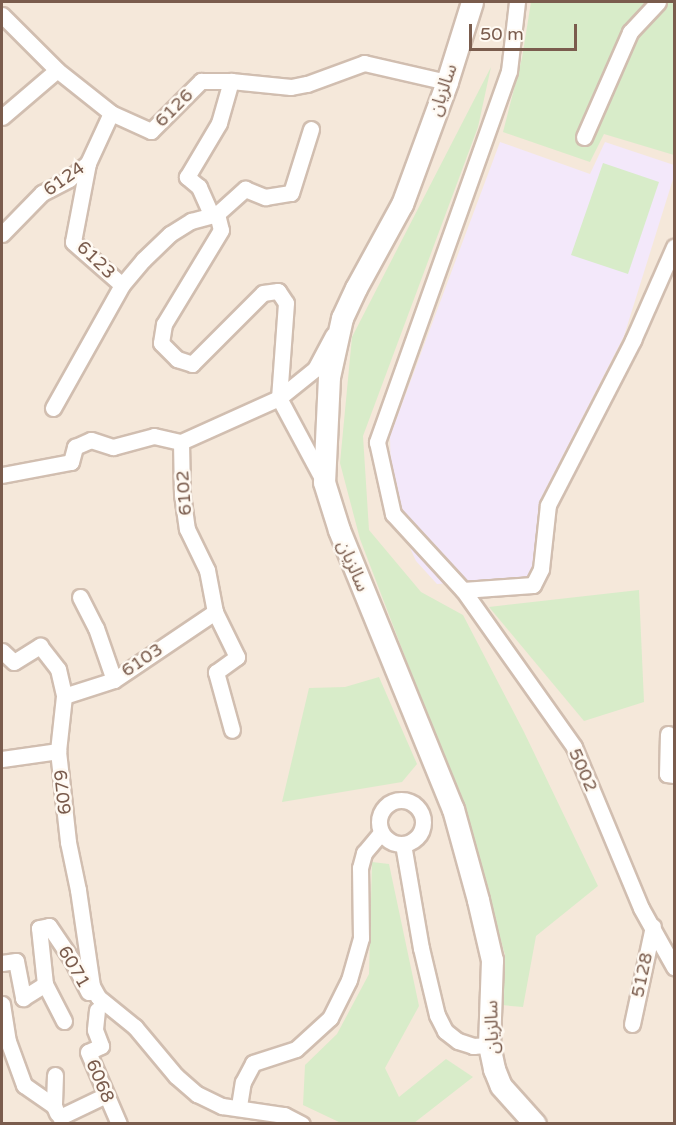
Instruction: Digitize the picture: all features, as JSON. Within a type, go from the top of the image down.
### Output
[{"type":"street","name":"سالزيان","points":[[472,2],[447,82],[402,204],[342,318],[329,377],[324,482],[339,530],[453,809],[492,960],[489,1045],[494,1069],[501,1086],[535,1124]]},
{"type":"street","name":"5002","points":[[517,2],[509,71],[377,442],[393,514],[463,590],[574,747],[641,908],[675,967]]},
{"type":"street","points":[[584,137],[630,32],[658,2]]},
{"type":"street","name":"6126","points":[[2,15],[57,70],[111,113],[151,131],[201,81],[231,81],[291,87],[307,84],[364,63],[447,82]]},
{"type":"street","points":[[2,117],[57,70]]},
{"type":"street","points":[[231,81],[219,123],[187,177],[199,187],[221,230],[164,324],[161,343],[177,359],[192,364],[263,293],[278,291],[286,303],[279,398],[324,482]]},
{"type":"street","name":"6124","points":[[2,234],[42,193],[69,179],[88,163],[111,113]]},
{"type":"street","points":[[53,408],[122,285],[170,234],[191,221],[214,214],[245,189],[266,197],[291,193],[311,129]]},
{"type":"street","name":"6123","points":[[88,163],[73,242],[122,285]]},
{"type":"street","points":[[463,590],[533,585],[541,569],[548,505],[633,340],[675,247]]},
{"type":"street","points":[[2,475],[71,462],[75,447],[91,440],[112,447],[154,436],[181,442],[279,398],[315,369],[342,318]]},
{"type":"street","name":"6102","points":[[181,442],[182,494],[187,529],[207,570],[214,612],[237,657],[216,672],[232,730]]},
{"type":"street","points":[[80,597],[96,628],[114,680]]},
{"type":"street","name":"6103","points":[[64,696],[114,680],[214,612]]},
{"type":"street","points":[[2,651],[14,662],[40,646],[58,669],[64,696],[58,751]]},
{"type":"street","points":[[668,734],[667,774],[675,775]]},
{"type":"street","name":"6079","points":[[2,759],[58,751],[68,842],[93,986],[102,1007]]},
{"type":"street","points":[[393,801],[408,801],[420,810],[423,825],[416,838],[403,844],[388,840],[381,833],[379,818],[386,805],[393,801]]},
{"type":"street","points":[[239,1106],[243,1082],[253,1063],[296,1049],[330,1018],[349,980],[361,938],[360,868],[364,853],[381,833]]},
{"type":"street","points":[[403,844],[421,948],[437,1015],[445,1031],[458,1041],[473,1046],[489,1045]]},
{"type":"street","name":"6071","points":[[45,984],[39,928],[49,926],[102,1007]]},
{"type":"street","name":"5128","points":[[632,1024],[653,926]]},
{"type":"street","points":[[2,963],[16,961],[23,998],[45,984],[64,1021]]},
{"type":"street","points":[[2,1004],[8,1041],[24,1085],[58,1116]]},
{"type":"street","points":[[102,1007],[135,1027],[177,1076],[197,1094],[222,1106],[239,1106],[284,1115],[302,1124]]},
{"type":"street","name":"6068","points":[[102,1007],[95,1030],[101,1046],[88,1052],[119,1124]]},
{"type":"street","points":[[55,1075],[58,1116]]},
{"type":"street","points":[[58,1116],[106,1095]]},
{"type":"shaded area","points":[[2,2],[674,2],[674,1123],[2,1123]]},
{"type":"shaded area","points":[[500,142],[590,174],[605,142],[674,165],[674,176],[624,336],[539,502],[533,565],[527,578],[437,584],[416,561],[402,530],[391,483],[390,436]]},
{"type":"green space","points":[[531,2],[674,2],[674,155],[604,134],[590,162],[503,132],[522,58]]},
{"type":"green space","points":[[491,67],[478,127],[363,436],[369,530],[421,592],[463,615],[524,732],[598,886],[536,936],[523,1007],[501,1005],[505,955],[467,819],[360,539],[340,463],[352,337]]},
{"type":"green space","points":[[603,163],[659,182],[628,274],[571,255]]},
{"type":"green space","points":[[639,590],[644,702],[584,721],[489,607]]},
{"type":"green space","points":[[379,677],[417,764],[402,782],[282,802],[309,688],[345,687]]},
{"type":"green space","points":[[372,862],[389,864],[419,1006],[385,1068],[399,1097],[446,1059],[473,1077],[414,1123],[341,1123],[303,1105],[305,1065],[337,1034],[369,974]]}]
